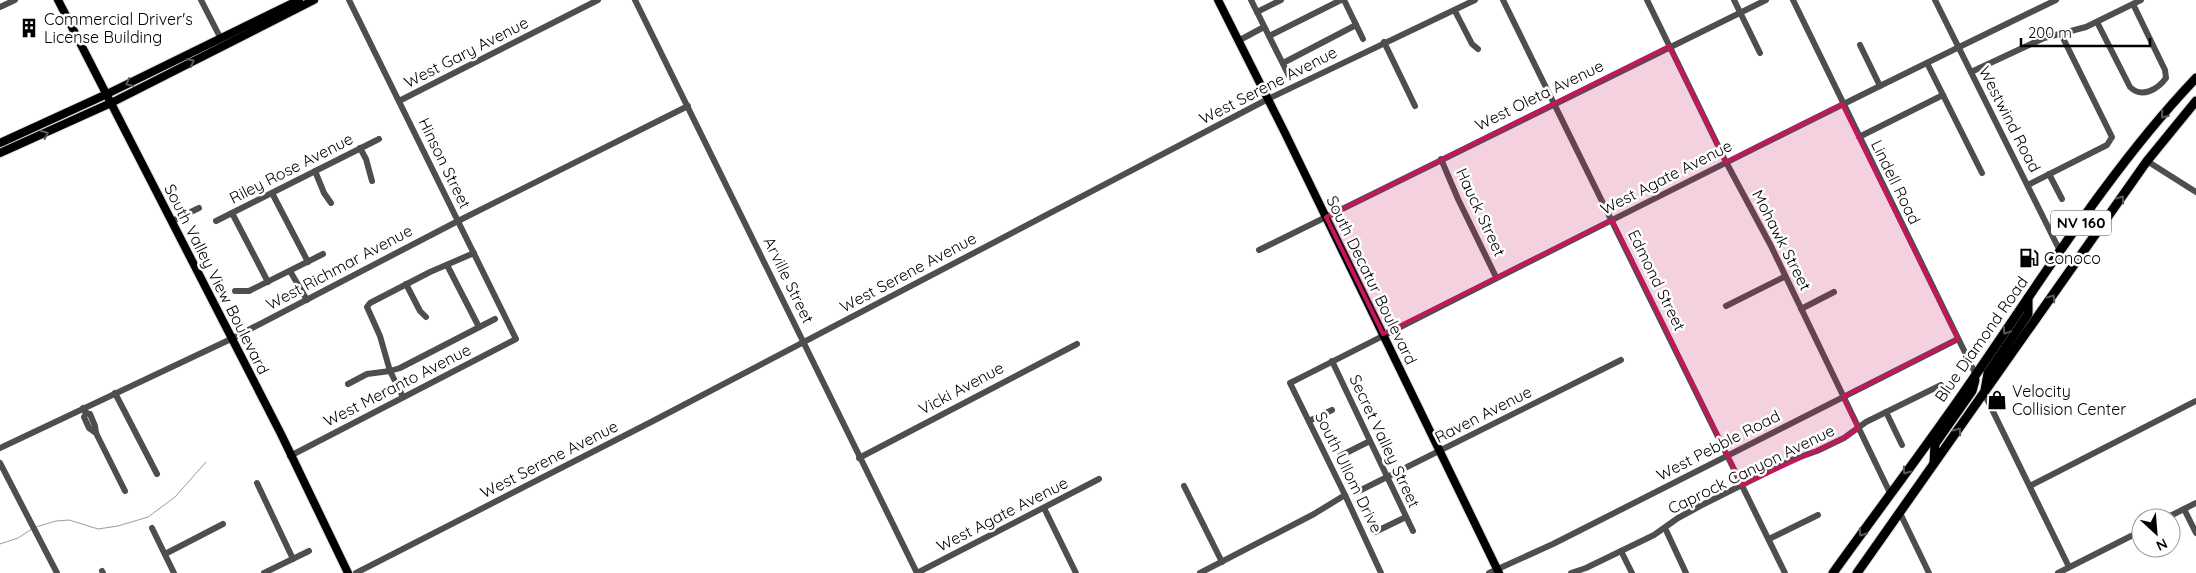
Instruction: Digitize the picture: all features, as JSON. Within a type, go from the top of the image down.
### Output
[{"type":"highway","name":"Blue Diamond Road","points":[[1834,573],[1976,375],[2060,251],[2135,150],[2196,78]]},
{"type":"highway","name":"Blue Diamond Road","points":[[1858,573],[2147,161],[2196,100]]},
{"type":"highway","points":[[1984,393],[1988,373],[2028,314],[2028,298]]},
{"type":"highway","points":[[1934,464],[1935,444],[1972,391],[1976,375]]},
{"type":"main road","name":"South Valley View Boulevard","points":[[58,0],[281,434],[348,573]]},
{"type":"main road","points":[[0,144],[299,0]]},
{"type":"main road","points":[[0,153],[111,103],[314,0]]},
{"type":"main road","name":"South Decatur Boulevard","points":[[1218,0],[1498,571]]},
{"type":"street","points":[[0,7],[15,0]]},
{"type":"street","points":[[201,0],[220,39]]},
{"type":"street","name":"Hinson Street","points":[[349,0],[516,339]]},
{"type":"street","name":"West Gary Avenue","points":[[399,101],[598,0]]},
{"type":"street","name":"Arville Street","points":[[635,0],[917,573]]},
{"type":"street","points":[[1251,0],[1289,76]]},
{"type":"street","points":[[1257,12],[1281,0]]},
{"type":"street","points":[[1269,36],[1342,0],[1363,39]]},
{"type":"street","name":"West Serene Avenue","points":[[356,573],[804,342],[1268,99],[1384,42],[1400,38],[1475,0]]},
{"type":"street","name":"Edmond Street","points":[[1503,0],[1785,573]]},
{"type":"street","name":"Mohawk Street","points":[[1647,0],[1726,162],[1801,309],[1890,493]]},
{"type":"street","points":[[1734,0],[1760,53]]},
{"type":"street","name":"West Oleta Avenue","points":[[1326,217],[1669,46],[1766,0]]},
{"type":"street","name":"Lindell Road","points":[[1793,0],[1842,104],[1976,375]]},
{"type":"street","name":"Westwind Road","points":[[1935,0],[2060,251]]},
{"type":"street","name":"West Agate Avenue","points":[[1290,383],[1383,334],[1842,104],[2056,0]]},
{"type":"street","points":[[1971,72],[2027,45],[2097,22],[2141,0]]},
{"type":"street","points":[[2097,22],[2130,88],[2135,92],[2144,94],[2161,86],[2166,78],[2165,70],[2133,4]]},
{"type":"street","points":[[1455,11],[1472,44],[1478,49]]},
{"type":"street","points":[[1283,63],[1356,26]]},
{"type":"street","points":[[1238,40],[1264,27]]},
{"type":"street","points":[[2028,185],[2107,145],[2112,137],[2061,34]]},
{"type":"street","points":[[1384,42],[1414,106]]},
{"type":"street","points":[[1860,45],[1880,86]]},
{"type":"street","points":[[1927,63],[1982,173]]},
{"type":"street","points":[[1859,137],[1943,95]]},
{"type":"street","name":"West Richmar Avenue","points":[[0,448],[84,411],[115,393],[231,339],[458,220],[688,106]]},
{"type":"street","name":"Riley Rose Avenue","points":[[216,221],[379,139]]},
{"type":"street","points":[[360,148],[366,159],[372,181]]},
{"type":"street","name":"Hauck Street","points":[[1442,159],[1458,199],[1496,277]]},
{"type":"street","points":[[2147,161],[2196,192]]},
{"type":"street","points":[[314,171],[330,203]]},
{"type":"street","points":[[2049,174],[2062,199]]},
{"type":"street","points":[[272,193],[308,262]]},
{"type":"street","points":[[172,221],[199,208]]},
{"type":"street","points":[[232,213],[268,282]]},
{"type":"street","points":[[1259,250],[1326,217]]},
{"type":"street","points":[[403,397],[390,372],[380,336],[367,307],[406,284],[474,252]]},
{"type":"street","points":[[235,291],[248,291],[323,254]]},
{"type":"street","points":[[447,265],[478,327]]},
{"type":"street","points":[[290,271],[307,300]]},
{"type":"street","points":[[1726,306],[1784,277]]},
{"type":"street","points":[[406,284],[420,312],[426,317]]},
{"type":"street","points":[[1801,309],[1834,292]]},
{"type":"street","points":[[348,384],[367,374],[390,372],[495,319]]},
{"type":"street","name":"West Meranto Avenue","points":[[290,456],[516,339]]},
{"type":"street","name":"West Pebble Road","points":[[1488,573],[1498,571],[1553,544],[1958,339]]},
{"type":"street","name":"Vicki Avenue","points":[[859,458],[1077,344]]},
{"type":"street","name":"Raven Avenue","points":[[1357,492],[1621,360]]},
{"type":"street","name":"Secret Valley Street","points":[[1332,361],[1413,532]]},
{"type":"street","name":"South Ullom Drive","points":[[1290,383],[1310,421],[1381,573]]},
{"type":"street","name":"Caprock Canyon Avenue","points":[[1575,572],[1654,535],[1678,518],[1794,459],[1817,451],[1844,438],[1886,412],[1941,385]]},
{"type":"street","points":[[115,393],[157,474]]},
{"type":"street","points":[[1984,393],[2069,567]]},
{"type":"street","points":[[2030,486],[2196,402]]},
{"type":"street","points":[[1310,421],[1332,410]]},
{"type":"street","points":[[84,411],[90,414],[96,433],[125,490]]},
{"type":"street","points":[[1886,412],[1902,445]]},
{"type":"street","points":[[1340,456],[1370,441]]},
{"type":"street","points":[[0,463],[55,572]]},
{"type":"street","name":"West Agate Avenue","points":[[917,573],[1099,479]]},
{"type":"street","points":[[257,483],[293,559]]},
{"type":"street","points":[[1184,486],[1222,562]]},
{"type":"street","points":[[1200,573],[1314,514],[1345,495]]},
{"type":"street","points":[[2181,510],[2196,503]]},
{"type":"street","points":[[1044,508],[1076,573]]},
{"type":"street","points":[[2184,509],[2196,533]]},
{"type":"street","points":[[1900,513],[1928,573]]},
{"type":"street","points":[[1769,539],[1818,515]]},
{"type":"street","points":[[1375,532],[1406,517]]},
{"type":"street","points":[[165,554],[223,524]]},
{"type":"street","points":[[152,528],[174,573]]},
{"type":"street","points":[[1665,528],[1686,573]]},
{"type":"street","points":[[2058,573],[2131,536]]},
{"type":"street","points":[[264,573],[309,551]]},
{"type":"street","points":[[1622,551],[1632,573]]},
{"type":"highlighted area","points":[[1669,46],[1726,162],[1842,104],[1958,339],[1843,397],[1858,428],[1844,438],[1742,485],[1612,220],[1383,334],[1326,217]]},
{"type":"waterway","points":[[36,527],[56,521],[69,520],[98,529],[118,526],[148,517],[175,497],[206,462]]},
{"type":"waterway","points":[[0,544],[18,538],[32,529]]},
{"type":"place","name":"Commercial Driver's License Building","points":[[29,28]]},
{"type":"place","name":"Conoco","points":[[2029,258]]},
{"type":"place","name":"Velocity Collision Center","points":[[1997,400]]}]
